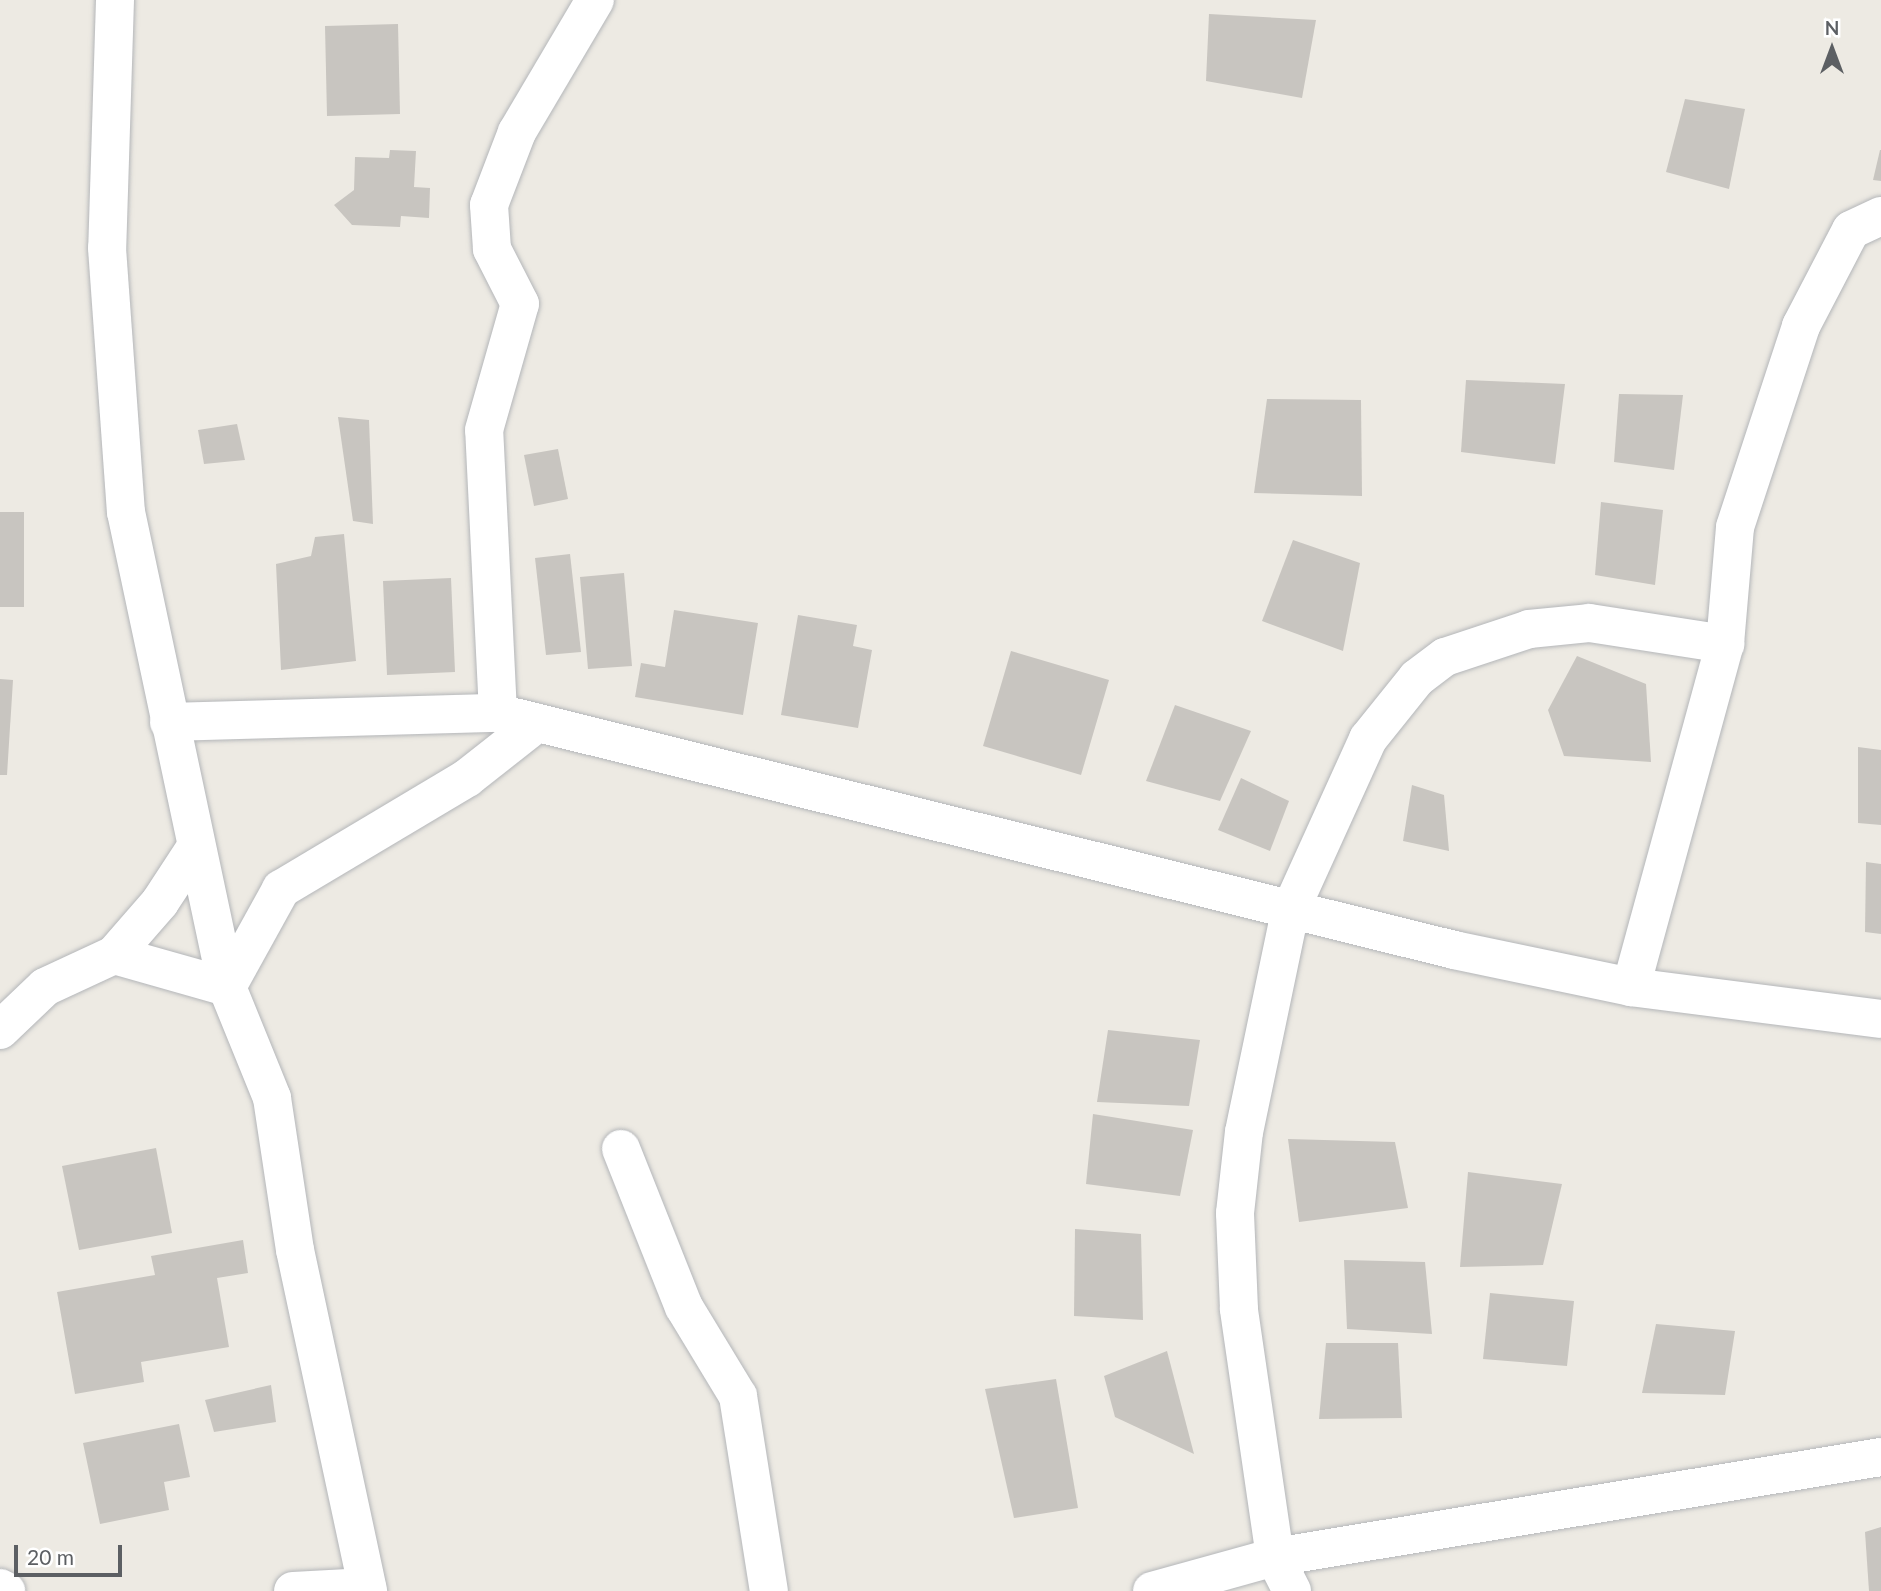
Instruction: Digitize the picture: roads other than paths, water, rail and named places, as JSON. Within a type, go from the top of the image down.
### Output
[{"type":"street","points":[[115,0],[107,248],[125,512],[227,987],[272,1098],[295,1250],[367,1589],[293,1591]]},
{"type":"street","points":[[498,713],[484,430],[520,304],[492,250],[489,205],[517,132],[595,0]]},
{"type":"street","points":[[1631,986],[1725,644],[1735,527],[1787,364],[1851,230],[1881,216]]},
{"type":"street","points":[[1292,1591],[1275,1557],[1239,1309],[1235,1213],[1244,1132],[1290,911],[1368,739],[1417,678],[1445,657],[1529,629],[1589,624],[1725,644]]},
{"type":"street","points":[[169,722],[498,713],[1290,911],[1631,986],[1881,1018]]},
{"type":"street","points":[[227,987],[281,889],[467,778],[537,723]]},
{"type":"street","points":[[0,1030],[45,986],[114,955],[196,847]]},
{"type":"street","points":[[114,955],[227,987]]},
{"type":"street","points":[[621,1149],[684,1307],[738,1395],[769,1591]]},
{"type":"street","points":[[1152,1591],[1275,1557],[1881,1457]]},
{"type":"street","points":[[0,1588],[6,1591]]}]
